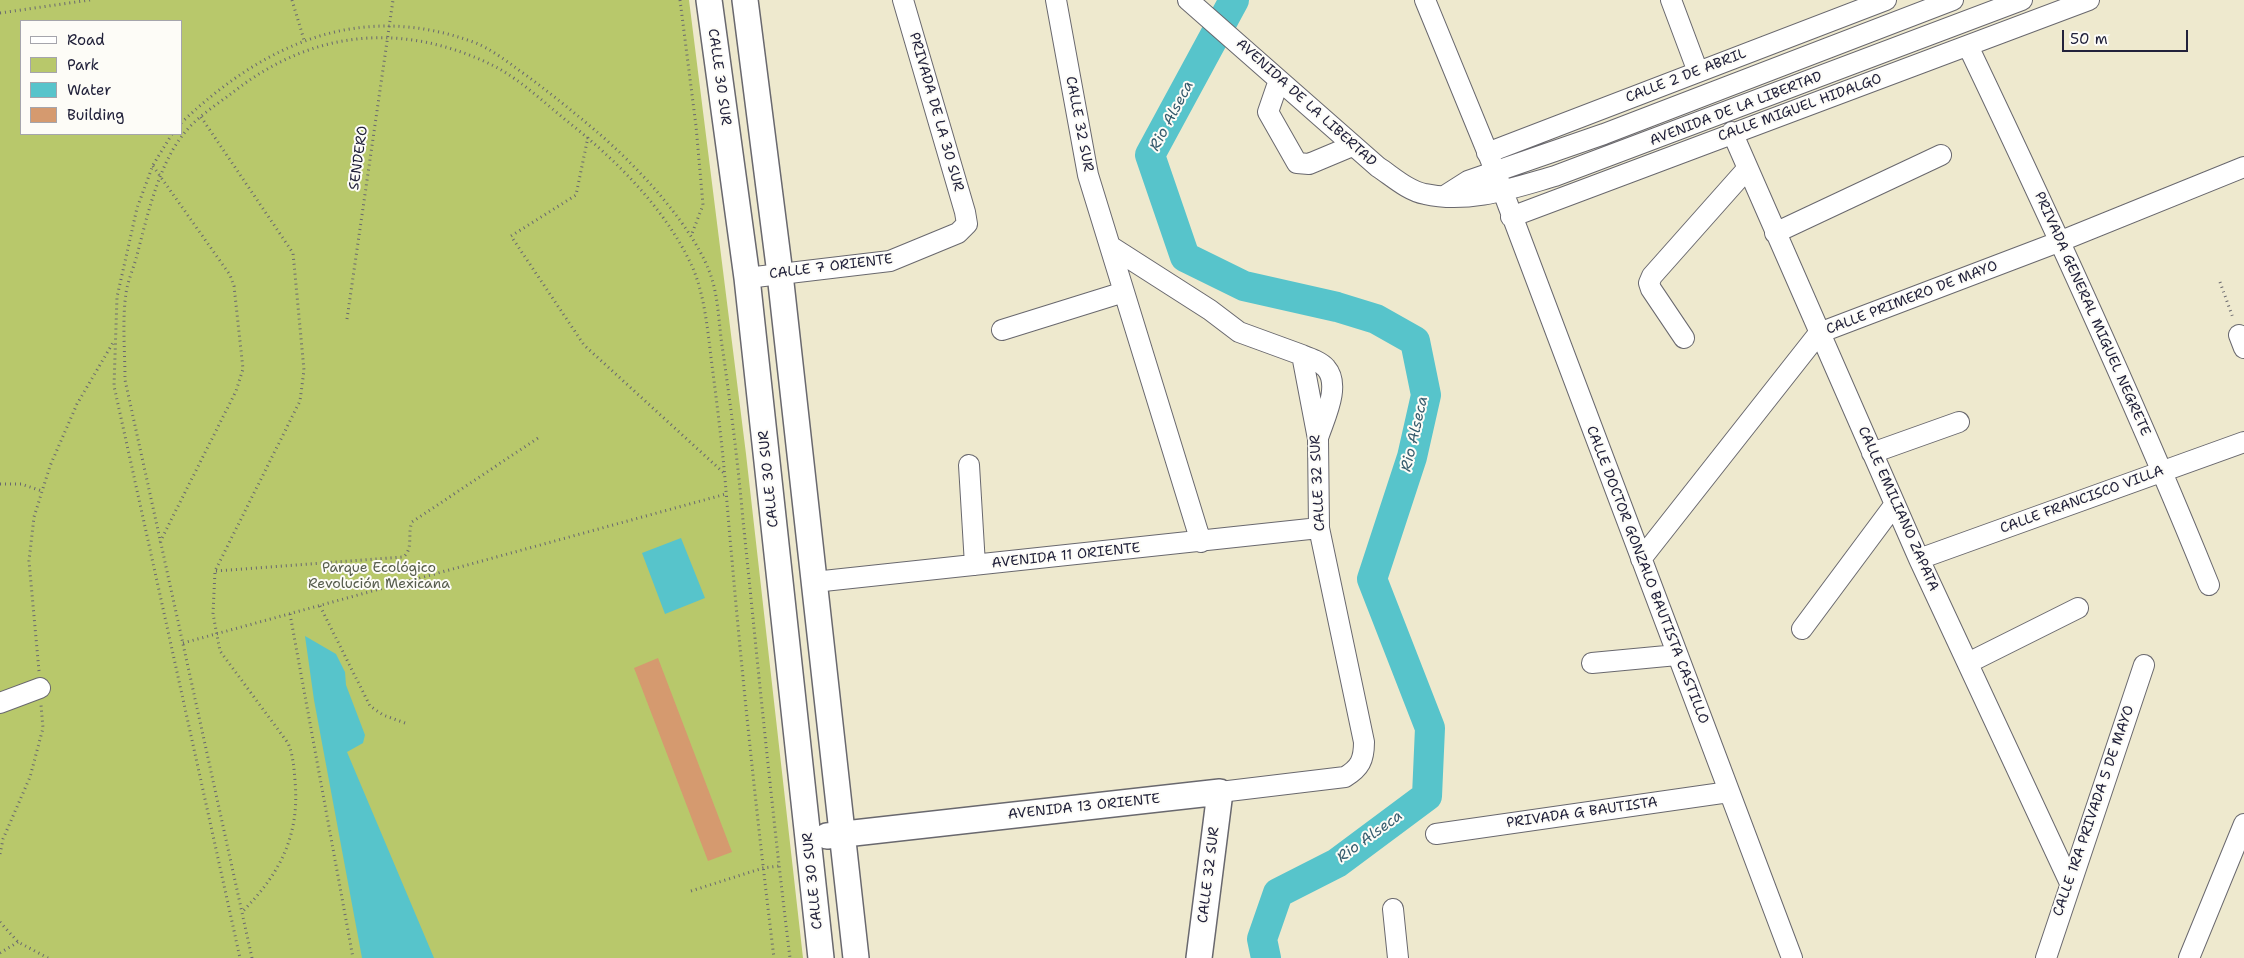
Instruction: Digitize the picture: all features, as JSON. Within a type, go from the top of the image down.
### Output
[{"type":"main road","name":"CALLE 30 SUR","points":[[709,0],[747,278],[822,958]]},
{"type":"main road","points":[[745,0],[780,274],[856,958]]},
{"type":"main road","name":"AVENIDA 13 ORIENTE","points":[[808,839],[1220,792]]},
{"type":"main road","name":"CALLE 32 SUR","points":[[1199,958],[1220,792]]},
{"type":"street","name":"PRIVADA DE LA 30 SUR","points":[[903,0],[966,212],[966,224]]},
{"type":"street","name":"CALLE 32 SUR","points":[[1056,0],[1083,152],[1201,542]]},
{"type":"street","name":"CALLE DOCTOR GONZALO BAUTISTA CASTILLO","points":[[1426,0],[1512,216],[1792,958]]},
{"type":"street","points":[[1671,0],[1698,72]]},
{"type":"street","name":"CALLE 2 DE ABRIL","points":[[1487,153],[1886,0]]},
{"type":"street","name":"AVENIDA DE LA LIBERTAD","points":[[1499,182],[1604,134],[1953,0]]},
{"type":"street","name":"AVENIDA DE LA LIBERTAD","points":[[1193,5],[1243,46],[1352,146],[1401,182],[1424,194],[1446,195],[1468,181],[1499,182],[1613,156],[2022,0]]},
{"type":"street","name":"CALLE MIGUEL HIDALGO","points":[[1512,216],[1732,132],[2089,0]]},
{"type":"street","name":"PRIVADA GENERAL MIGUEL NEGRETE","points":[[1968,46],[2061,241],[2163,471],[2208,585]]},
{"type":"street","points":[[1279,80],[1268,112],[1297,163],[1309,164],[1352,146]]},
{"type":"street","name":"CALLE EMILIANO ZAPATA","points":[[1732,132],[1919,558],[2070,883]]},
{"type":"street","points":[[1604,134],[1613,156]]},
{"type":"street","points":[[1775,233],[1941,155]]},
{"type":"street","name":"CALLE PRIMERO DE MAYO","points":[[1641,559],[1819,333],[2061,241],[2244,166]]},
{"type":"street","points":[[1684,338],[1651,289],[1649,283],[1652,276],[1747,169]]},
{"type":"street","name":"CALLE 7 ORIENTE","points":[[747,278],[890,261],[958,233],[966,224]]},
{"type":"street","name":"CALLE 32 SUR","points":[[1110,246],[1210,310],[1239,332],[1302,355],[1318,439],[1319,528],[1364,742],[1364,757],[1357,770]]},
{"type":"street","points":[[1002,330],[1124,292]]},
{"type":"street","points":[[1872,453],[1959,422]]},
{"type":"street","name":"CALLE FRANCISCO VILLA","points":[[1919,558],[2244,442]]},
{"type":"street","points":[[968,465],[975,565]]},
{"type":"street","points":[[1802,629],[1895,504]]},
{"type":"street","name":"AVENIDA 11 ORIENTE","points":[[814,582],[1319,528]]},
{"type":"street","points":[[1968,663],[2078,608]]},
{"type":"street","points":[[1592,663],[1678,656]]},
{"type":"street","name":"CALLE 1RA PRIVADA 5 DE MAYO","points":[[2046,958],[2144,665]]},
{"type":"street","points":[[0,703],[40,688]]},
{"type":"street","name":"AVENIDA 13 ORIENTE","points":[[1220,792],[1345,778],[1357,770]]},
{"type":"street","name":"PRIVADA G BAUTISTA","points":[[1436,834],[1729,792]]},
{"type":"street","points":[[2189,958],[2244,824]]},
{"type":"street","points":[[1393,910],[1398,958]]},
{"type":"path","points":[[0,13],[90,0]]},
{"type":"path","points":[[292,0],[304,40]]},
{"type":"path","name":"SENDERO","points":[[347,319],[392,0]]},
{"type":"path","points":[[680,0],[696,126],[703,205],[691,236]]},
{"type":"path","points":[[182,122],[212,94],[238,75],[304,40],[328,31],[368,26],[396,26],[444,34],[478,44],[555,96],[632,163],[691,236],[713,281],[736,448],[790,958]]},
{"type":"path","points":[[252,958],[125,380],[126,293],[161,177],[180,138],[201,117],[246,82],[290,57],[343,40],[400,36],[459,52],[492,65],[523,85],[588,137],[650,201],[676,237],[690,263],[698,283],[709,342],[725,474],[763,868],[774,958]]},
{"type":"path","points":[[201,117],[293,254],[304,370],[300,400],[215,571],[213,602],[216,635],[220,651],[227,663],[279,729],[293,755],[297,811],[294,830],[273,876],[242,912]]},
{"type":"path","points":[[171,135],[153,165],[137,208],[117,297],[114,386],[240,958]]},
{"type":"path","points":[[588,137],[576,195],[511,236],[584,345],[725,474]]},
{"type":"path","points":[[153,165],[230,275],[234,286],[243,369],[236,391],[160,542]]},
{"type":"path","points":[[2220,282],[2242,342]]},
{"type":"path","points":[[0,854],[4,839],[30,777],[43,728],[29,561],[30,540],[42,491],[77,404],[115,339]]},
{"type":"path","points":[[215,571],[403,557],[409,553],[409,530],[412,522],[540,436]]},
{"type":"path","points":[[0,484],[21,484],[42,491]]},
{"type":"path","points":[[182,643],[320,606],[444,569],[726,494]]},
{"type":"path","points":[[320,606],[370,706],[384,715],[404,723]]},
{"type":"path","points":[[290,614],[353,958]]},
{"type":"path","points":[[691,891],[763,868],[779,866]]},
{"type":"path","points":[[0,922],[18,942],[48,958]]},
{"type":"path","points":[[0,953],[18,942]]},
{"type":"green space","name":"Parque Ecológico Revolución Mexicana","points":[[0,0],[689,0],[746,454],[803,958],[0,958]]},
{"type":"water","points":[[681,538],[705,598],[665,614],[642,553]]},
{"type":"water","points":[[305,636],[336,654],[345,672],[346,685],[365,735],[363,743],[347,752],[434,958],[362,958],[314,700]]},
{"type":"building","points":[[658,658],[732,852],[708,861],[634,668]]},
{"type":"waterway","name":"Rio Alseca","points":[[1234,0],[1150,155],[1185,257],[1244,286],[1337,307],[1376,319],[1415,341],[1426,395],[1412,457],[1372,579],[1430,728],[1427,796],[1337,863],[1278,893],[1262,939],[1266,958]]}]
